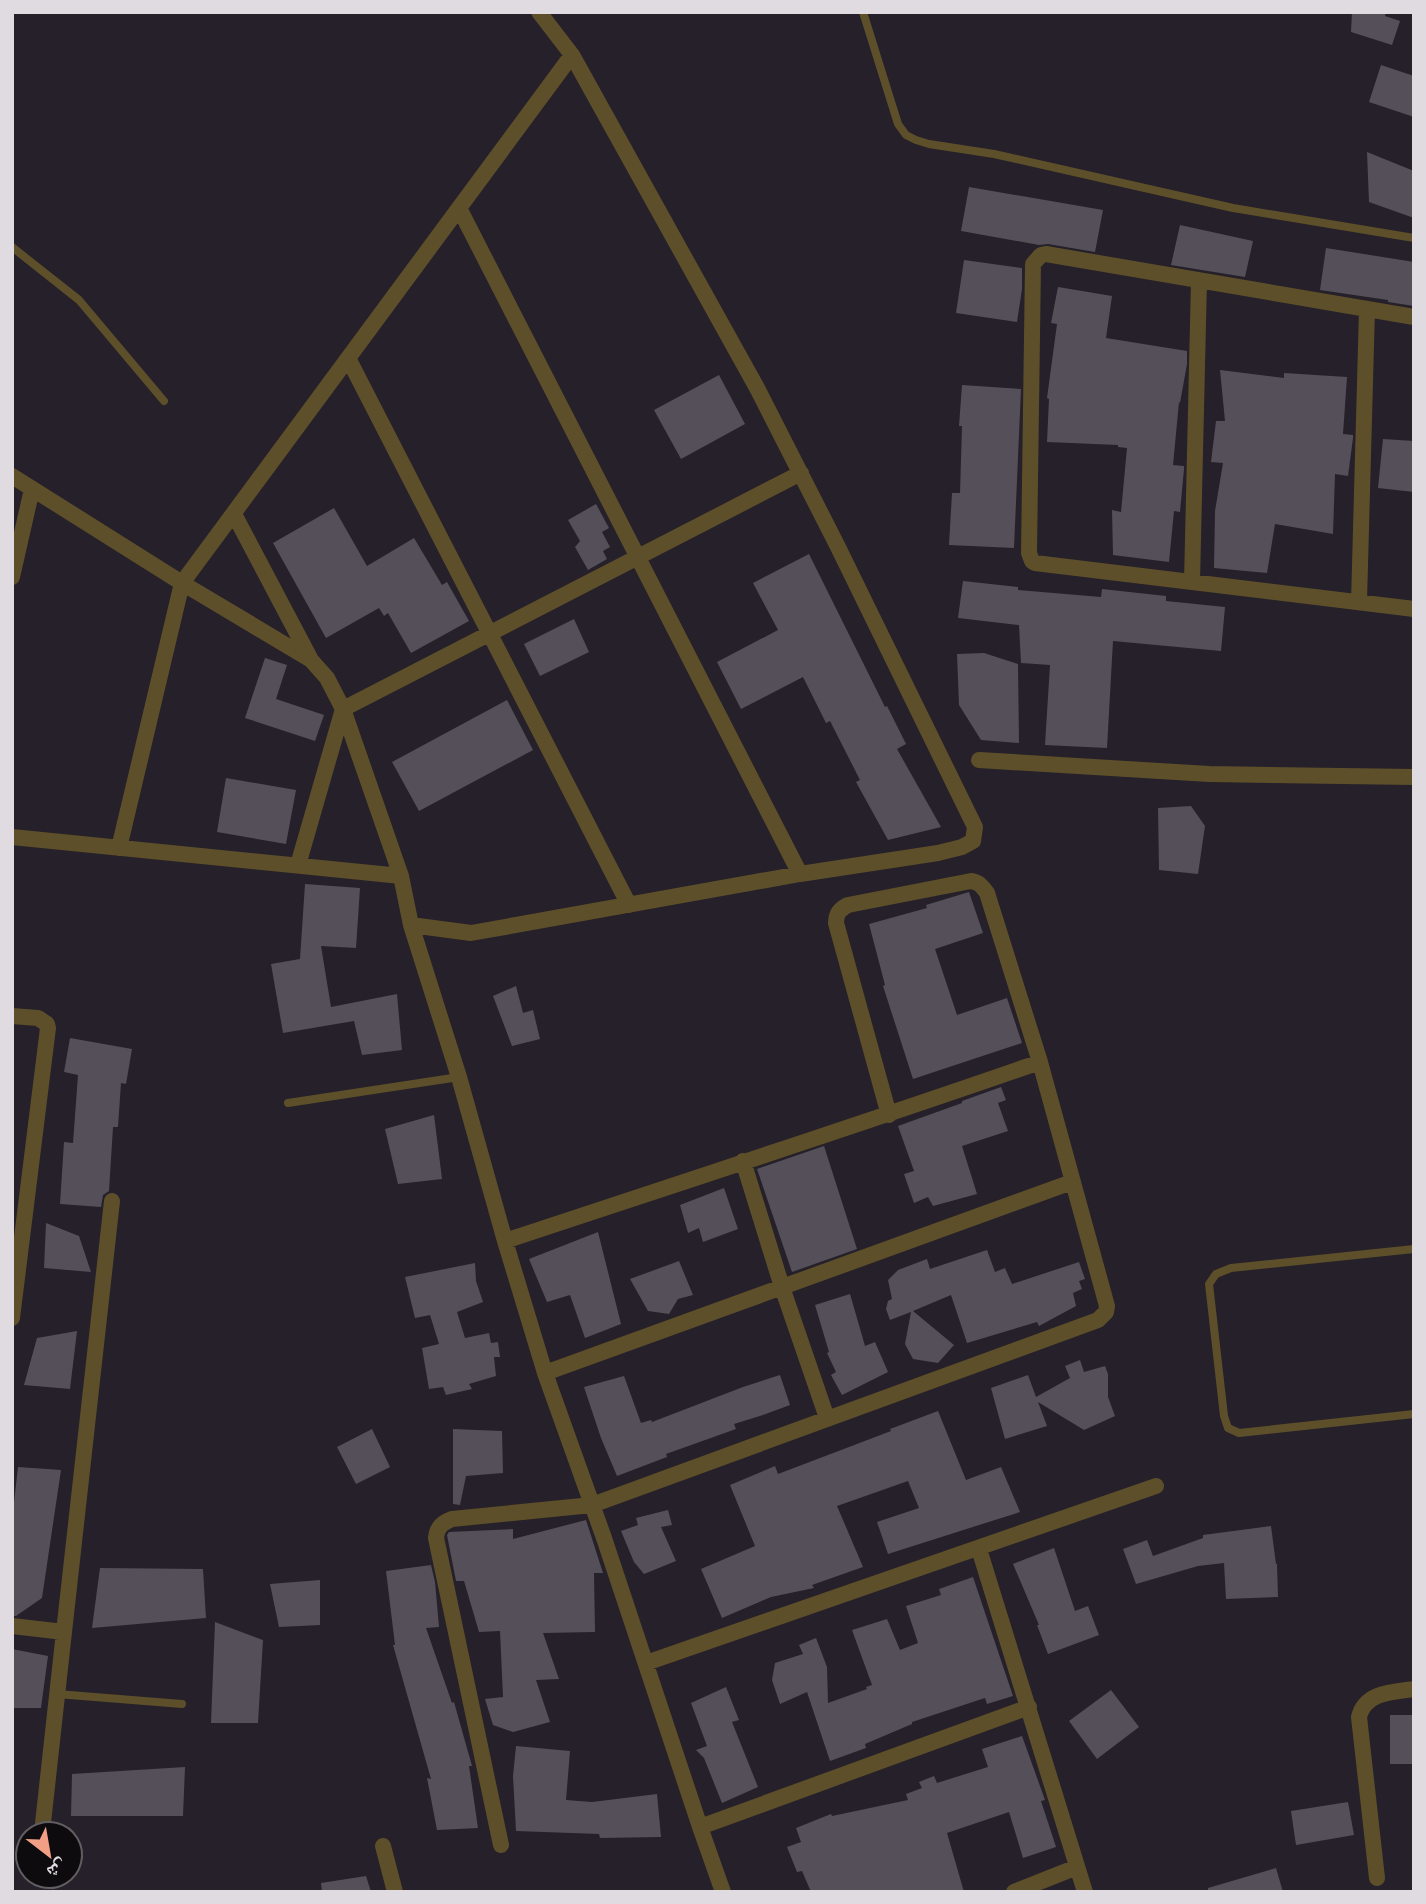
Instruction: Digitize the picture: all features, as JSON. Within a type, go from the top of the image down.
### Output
[{"type":"street","points":[[411,925],[471,933],[800,874],[938,853],[962,847],[973,841],[975,827],[758,388],[572,55],[539,12]]},
{"type":"street","points":[[119,848],[182,583],[572,55]]},
{"type":"street","points":[[459,208],[800,874]]},
{"type":"street","points":[[1414,317],[1046,254],[1041,255],[1033,264],[1030,557],[1035,564],[1414,609]]},
{"type":"street","points":[[1192,582],[1199,280]]},
{"type":"street","points":[[1359,603],[1367,309]]},
{"type":"street","points":[[348,358],[629,905]]},
{"type":"street","points":[[298,865],[343,709],[800,473]]},
{"type":"street","points":[[12,476],[182,583],[312,660]]},
{"type":"street","points":[[12,577],[32,489]]},
{"type":"street","points":[[234,514],[312,660],[327,678],[343,709],[401,876],[411,925],[459,1077],[545,1373],[723,1892]]},
{"type":"street","points":[[979,760],[1209,774],[1414,777]]},
{"type":"street","points":[[12,837],[401,876]]},
{"type":"street","points":[[501,1845],[436,1538],[437,1530],[445,1521],[592,1504],[1102,1317],[1107,1306],[1040,1062],[987,893],[977,882],[848,905],[836,915],[889,1115]]},
{"type":"street","points":[[12,1016],[38,1018],[47,1024],[48,1028],[18,1220],[12,1318]]},
{"type":"street","points":[[505,1241],[889,1115],[1040,1062]]},
{"type":"street","points":[[743,1161],[827,1418]]},
{"type":"street","points":[[545,1373],[1072,1182]]},
{"type":"street","points":[[43,1820],[112,1201]]},
{"type":"street","points":[[646,1663],[1156,1486]]},
{"type":"street","points":[[979,1549],[1084,1892]]},
{"type":"street","points":[[12,1626],[64,1632]]},
{"type":"street","points":[[1377,1878],[1359,1717],[1361,1708],[1375,1696],[1414,1689]]},
{"type":"street","points":[[700,1827],[1029,1707]]},
{"type":"street","points":[[383,1846],[395,1892]]},
{"type":"street","points":[[1014,1892],[1077,1867]]},
{"type":"lane","points":[[863,12],[898,124],[906,135],[916,140],[994,154],[1233,208],[1414,239]]},
{"type":"lane","points":[[12,247],[79,300],[164,401]]},
{"type":"lane","points":[[288,1103],[459,1077]]},
{"type":"lane","points":[[1414,1249],[1231,1268],[1216,1274],[1209,1284],[1224,1416],[1228,1428],[1240,1433],[1414,1414]]},
{"type":"lane","points":[[57,1694],[181,1704]]},
{"type":"building","points":[[1352,12],[1386,12],[1385,16],[1400,21],[1392,45],[1351,32]]},
{"type":"building","points":[[1381,65],[1414,76],[1414,117],[1369,102]]},
{"type":"building","points":[[1367,152],[1414,171],[1414,218],[1369,202]]},
{"type":"building","points":[[969,187],[1103,210],[1095,252],[961,231]]},
{"type":"building","points":[[1180,225],[1253,241],[1245,277],[1171,265]]},
{"type":"building","points":[[1326,248],[1414,262],[1414,306],[1320,290]]},
{"type":"building","points":[[964,260],[1022,268],[1017,322],[956,313]]},
{"type":"building","points":[[1058,287],[1112,296],[1106,338],[1187,351],[1173,465],[1184,466],[1184,469],[1180,512],[1174,511],[1169,562],[1113,555],[1112,510],[1121,512],[1127,448],[1118,445],[1047,442],[1047,398],[1057,324],[1051,323]]},
{"type":"building","points":[[1220,370],[1284,378],[1284,373],[1347,377],[1343,434],[1353,435],[1353,438],[1348,476],[1335,474],[1333,534],[1275,524],[1267,573],[1214,568],[1215,511],[1223,463],[1211,462],[1216,421],[1225,421]]},
{"type":"building","points":[[719,375],[745,424],[681,459],[654,410]]},
{"type":"building","points":[[962,385],[1021,389],[1014,548],[949,545],[952,493],[960,493],[962,426],[959,426]]},
{"type":"building","points":[[1383,439],[1414,441],[1414,492],[1378,488]]},
{"type":"building","points":[[596,504],[609,528],[602,532],[610,547],[603,551],[607,559],[588,570],[575,547],[580,541],[568,520]]},
{"type":"building","points":[[334,508],[367,566],[414,538],[442,585],[447,582],[469,621],[411,653],[388,613],[384,616],[379,608],[326,638],[273,543]]},
{"type":"building","points":[[809,554],[906,744],[897,749],[941,827],[888,840],[856,782],[860,780],[830,721],[826,723],[803,677],[741,709],[717,662],[778,630],[753,583]]},
{"type":"building","points":[[963,581],[1018,587],[1018,590],[1101,597],[1102,589],[1166,596],[1166,601],[1225,607],[1221,651],[1113,641],[1107,748],[1045,745],[1050,665],[1021,663],[1019,625],[958,618]]},
{"type":"building","points":[[574,619],[589,652],[540,676],[524,644]]},
{"type":"building","points":[[984,653],[1018,664],[1019,743],[981,740],[959,705],[957,654]]},
{"type":"building","points":[[265,658],[287,665],[276,699],[324,715],[315,741],[245,718]]},
{"type":"building","points":[[507,700],[533,750],[419,811],[392,762]]},
{"type":"building","points":[[226,778],[296,790],[286,844],[217,832]]},
{"type":"building","points":[[1191,806],[1205,826],[1198,874],[1159,870],[1158,808]]},
{"type":"building","points":[[305,884],[360,888],[356,948],[321,946],[331,1007],[397,994],[402,1050],[362,1055],[354,1021],[283,1033],[271,964],[300,959]]},
{"type":"building","points":[[969,892],[983,933],[935,949],[957,1015],[1007,998],[1022,1043],[913,1079],[883,986],[885,985],[869,924],[927,908],[926,905]]},
{"type":"building","points":[[516,986],[523,1013],[533,1010],[540,1039],[512,1046],[493,996]]},
{"type":"building","points":[[70,1038],[132,1049],[126,1084],[121,1083],[118,1127],[113,1127],[109,1191],[103,1195],[101,1207],[60,1204],[64,1142],[73,1143],[78,1075],[64,1072]]},
{"type":"building","points":[[1001,1087],[1006,1100],[998,1103],[1008,1131],[962,1146],[977,1194],[933,1206],[928,1197],[914,1203],[904,1174],[914,1171],[898,1126]]},
{"type":"building","points":[[434,1115],[442,1179],[398,1184],[385,1129]]},
{"type":"building","points":[[824,1146],[857,1249],[792,1272],[757,1169]]},
{"type":"building","points":[[724,1188],[738,1229],[703,1242],[699,1228],[688,1233],[680,1205]]},
{"type":"building","points":[[46,1223],[79,1236],[91,1272],[44,1268]]},
{"type":"building","points":[[598,1232],[621,1324],[585,1338],[570,1295],[547,1302],[529,1259]]},
{"type":"building","points":[[987,1250],[995,1272],[1005,1268],[1012,1284],[1079,1262],[1085,1279],[1079,1281],[1082,1289],[1073,1293],[1076,1306],[1039,1326],[1037,1322],[967,1343],[951,1295],[913,1311],[954,1345],[938,1363],[913,1359],[905,1344],[911,1312],[890,1320],[886,1309],[888,1301],[892,1299],[888,1280],[898,1270],[927,1259],[930,1269]]},
{"type":"building","points":[[679,1261],[693,1295],[678,1299],[669,1314],[648,1311],[630,1279]]},
{"type":"building","points":[[475,1263],[476,1281],[483,1302],[457,1312],[465,1338],[489,1333],[491,1343],[498,1342],[500,1357],[494,1357],[496,1376],[469,1384],[472,1389],[446,1395],[443,1387],[429,1389],[422,1348],[439,1344],[430,1315],[415,1318],[405,1277]]},
{"type":"building","points":[[850,1294],[865,1346],[875,1342],[888,1372],[842,1395],[831,1375],[836,1372],[827,1353],[829,1352],[815,1305]]},
{"type":"building","points":[[77,1331],[70,1389],[24,1385],[37,1338]]},
{"type":"building","points":[[1080,1360],[1084,1372],[1105,1366],[1108,1374],[1108,1397],[1115,1416],[1084,1430],[1038,1402],[1047,1426],[1005,1439],[991,1388],[1028,1375],[1036,1397],[1070,1378],[1065,1366]]},
{"type":"building","points":[[780,1375],[790,1405],[734,1424],[736,1429],[666,1454],[667,1457],[617,1476],[584,1387],[624,1376],[641,1423],[652,1422]]},
{"type":"building","points":[[938,1411],[966,1480],[1001,1467],[1020,1512],[888,1554],[877,1522],[919,1508],[908,1481],[837,1506],[863,1567],[812,1585],[814,1588],[771,1597],[722,1618],[701,1569],[755,1546],[730,1485],[775,1466],[778,1474]]},
{"type":"building","points":[[372,1429],[390,1467],[356,1484],[337,1447]]},
{"type":"building","points":[[453,1429],[502,1431],[503,1473],[466,1476],[460,1505],[453,1504]]},
{"type":"building","points":[[18,1467],[61,1470],[42,1598],[12,1616],[12,1520]]},
{"type":"building","points":[[668,1510],[672,1525],[661,1527],[676,1561],[644,1574],[634,1562],[621,1531],[638,1525],[636,1518]]},
{"type":"building","points":[[586,1520],[603,1573],[594,1573],[595,1632],[543,1633],[559,1679],[536,1680],[550,1722],[513,1732],[493,1725],[485,1699],[503,1697],[500,1631],[479,1632],[464,1581],[456,1581],[447,1535],[449,1532],[513,1529],[513,1539]]},
{"type":"building","points":[[1271,1526],[1277,1564],[1278,1597],[1226,1599],[1224,1563],[1198,1566],[1136,1584],[1123,1549],[1147,1540],[1153,1556],[1203,1538],[1203,1535]]},
{"type":"building","points":[[1054,1548],[1075,1611],[1088,1606],[1099,1635],[1048,1654],[1039,1625],[1013,1564]]},
{"type":"building","points":[[431,1565],[439,1627],[426,1628],[452,1703],[454,1702],[472,1766],[469,1766],[478,1828],[437,1830],[427,1778],[431,1779],[393,1645],[386,1571]]},
{"type":"building","points":[[100,1568],[203,1569],[206,1618],[92,1628]]},
{"type":"building","points":[[973,1577],[1013,1696],[987,1704],[985,1698],[912,1722],[865,1744],[866,1748],[830,1761],[807,1692],[780,1704],[772,1680],[775,1663],[803,1654],[799,1645],[816,1638],[827,1667],[828,1703],[867,1689],[866,1687],[872,1685],[852,1630],[887,1619],[900,1650],[918,1643],[906,1606],[941,1595],[939,1589]]},
{"type":"building","points":[[320,1580],[320,1625],[279,1627],[270,1584]]},
{"type":"building","points":[[215,1622],[263,1640],[258,1723],[211,1723]]},
{"type":"building","points":[[12,1649],[48,1656],[41,1708],[12,1708]]},
{"type":"building","points":[[726,1687],[739,1720],[732,1722],[758,1787],[722,1803],[704,1758],[696,1750],[707,1746],[691,1703]]},
{"type":"building","points":[[1111,1690],[1139,1727],[1097,1759],[1069,1721]]},
{"type":"building","points":[[1390,1715],[1414,1715],[1414,1764],[1390,1764]]},
{"type":"building","points":[[1022,1736],[1045,1800],[1041,1801],[1056,1847],[1023,1858],[1009,1812],[947,1833],[964,1892],[811,1892],[802,1871],[797,1872],[787,1847],[801,1842],[796,1828],[831,1814],[832,1816],[908,1800],[906,1794],[922,1788],[919,1782],[934,1776],[937,1783],[988,1767],[982,1749]]},
{"type":"building","points":[[516,1746],[570,1751],[566,1800],[592,1802],[657,1794],[661,1837],[600,1838],[599,1834],[516,1831],[513,1776]]},
{"type":"building","points":[[185,1767],[183,1816],[71,1816],[72,1774]]},
{"type":"building","points":[[1348,1802],[1354,1835],[1296,1845],[1291,1811]]},
{"type":"building","points":[[1276,1868],[1283,1892],[1208,1892],[1208,1888]]},
{"type":"building","points":[[366,1876],[371,1892],[322,1892],[321,1883]]}]
